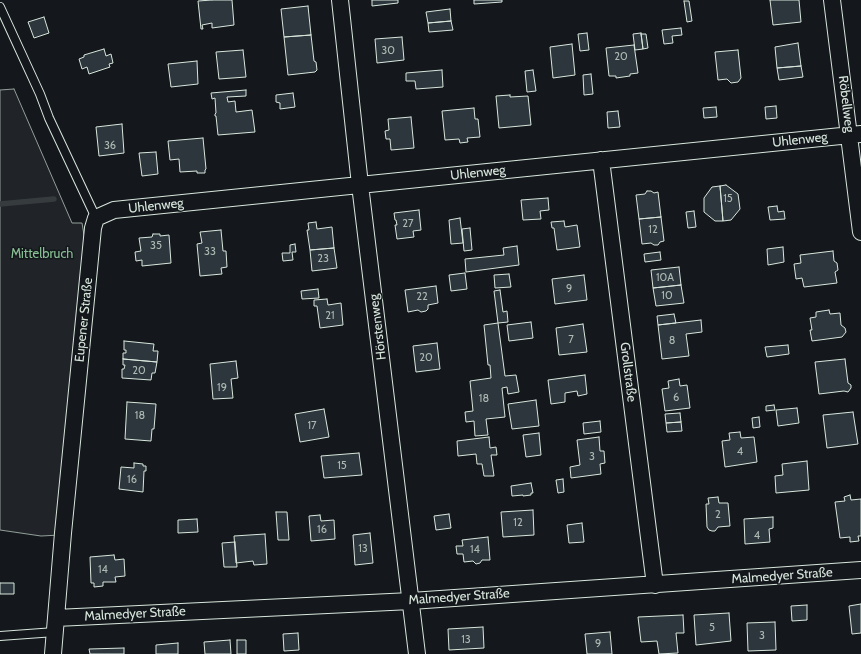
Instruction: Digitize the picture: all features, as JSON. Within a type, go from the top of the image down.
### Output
[{"type":"street","name":"Hörstenweg","points":[[340,0],[360,185],[417,654]]},
{"type":"street","name":"Röbellweg","points":[[832,0],[855,134],[861,232]]},
{"type":"street","name":"Uhlenweg","points":[[96,218],[114,210],[855,134]]},
{"type":"street","name":"Grollstraße","points":[[601,160],[655,585]]},
{"type":"street","name":"Eupener Straße","points":[[53,654],[63,533],[93,228],[96,218]]},
{"type":"street","name":"Malmedyer Straße","points":[[56,625],[861,570]]},
{"type":"lane","points":[[0,7],[40,94],[49,118],[96,218]]},
{"type":"lane","points":[[0,636],[56,625]]},
{"type":"green space","name":"Mittelbruch","points":[[14,89],[72,223],[82,223],[86,247],[60,535],[41,536],[0,530],[0,90]]},
{"type":"building","points":[[232,0],[234,25],[212,28],[212,23],[202,25],[203,29],[201,29],[198,1]]},
{"type":"building","points":[[372,0],[398,0],[398,3],[372,6]]},
{"type":"building","points":[[474,0],[502,0],[502,2],[474,4]]},
{"type":"building","points":[[770,0],[799,0],[801,22],[773,25]]},
{"type":"building","points":[[684,1],[689,1],[692,21],[687,22]]},
{"type":"building","points":[[308,6],[311,35],[284,37],[281,9]]},
{"type":"building","points":[[450,9],[451,21],[428,23],[426,12]]},
{"type":"building","points":[[44,17],[49,33],[34,38],[28,22]]},
{"type":"building","points":[[451,21],[453,30],[429,32],[428,23]]},
{"type":"building","points":[[681,28],[682,35],[672,36],[673,43],[664,44],[662,30]]},
{"type":"building","points":[[587,33],[589,50],[580,51],[578,34]]},
{"type":"building","points":[[641,33],[643,49],[635,50],[633,34]]},
{"type":"building","points":[[641,34],[646,34],[648,48],[643,49]]},
{"type":"building","points":[[311,35],[314,61],[316,62],[317,70],[315,72],[288,75],[284,37]]},
{"type":"building","points":[[402,37],[404,60],[377,63],[375,39]]},
{"type":"building","points":[[798,43],[801,66],[777,68],[775,47]]},
{"type":"building","points":[[572,44],[575,75],[553,78],[550,47]]},
{"type":"building","points":[[634,45],[638,73],[616,78],[616,76],[609,76],[606,48]]},
{"type":"building","points":[[104,49],[106,56],[111,54],[113,63],[109,64],[110,67],[89,74],[87,67],[82,69],[79,59],[84,57],[84,55]]},
{"type":"building","points":[[243,50],[246,77],[219,79],[216,52]]},
{"type":"building","points":[[738,50],[741,78],[738,82],[731,83],[727,79],[718,80],[715,52]]},
{"type":"building","points":[[197,61],[198,84],[171,87],[168,64]]},
{"type":"building","points":[[801,66],[803,77],[779,80],[777,68]]},
{"type":"building","points":[[442,70],[443,87],[416,89],[415,81],[406,81],[406,73]]},
{"type":"building","points":[[533,70],[536,91],[527,92],[525,71]]},
{"type":"building","points":[[591,74],[593,94],[584,95],[583,75]]},
{"type":"building","points":[[246,90],[246,96],[227,97],[228,102],[235,101],[236,112],[252,110],[255,132],[218,135],[215,116],[215,98],[212,99],[211,93]]},
{"type":"building","points":[[293,93],[295,107],[280,109],[280,103],[276,102],[276,95]]},
{"type":"building","points":[[510,95],[510,97],[528,96],[531,125],[499,128],[496,96]]},
{"type":"building","points":[[776,106],[777,118],[766,119],[765,107]]},
{"type":"building","points":[[716,107],[717,117],[704,118],[703,108]]},
{"type":"building","points":[[474,108],[475,119],[478,119],[480,137],[467,138],[468,142],[460,143],[459,139],[445,140],[442,111]]},
{"type":"building","points":[[618,111],[620,127],[608,128],[607,112]]},
{"type":"building","points":[[411,117],[414,148],[391,150],[390,139],[386,139],[385,131],[389,130],[388,119]]},
{"type":"building","points":[[122,124],[124,153],[99,156],[96,127]]},
{"type":"building","points":[[203,138],[206,169],[205,173],[197,173],[197,171],[180,172],[179,159],[170,160],[168,141]]},
{"type":"building","points":[[156,152],[158,174],[142,176],[139,153]]},
{"type":"building","points":[[726,185],[738,194],[740,209],[731,220],[723,221],[720,186]]},
{"type":"building","points":[[720,186],[723,221],[715,221],[704,212],[704,198],[712,187]]},
{"type":"building","points":[[647,191],[654,193],[658,192],[661,217],[639,219],[636,195],[645,194]]},
{"type":"building","points":[[548,198],[549,210],[540,211],[541,219],[523,220],[521,200]]},
{"type":"building","points":[[777,206],[778,212],[784,211],[785,219],[770,220],[768,207]]},
{"type":"building","points":[[419,210],[421,230],[413,231],[414,237],[397,239],[395,225],[397,225],[394,213]]},
{"type":"building","points":[[694,211],[696,227],[688,228],[686,212]]},
{"type":"building","points":[[661,217],[664,241],[660,242],[658,245],[651,243],[642,244],[639,219]]},
{"type":"building","points":[[460,218],[463,243],[451,244],[449,220]]},
{"type":"building","points":[[564,221],[565,227],[577,225],[580,247],[557,250],[554,228],[552,228],[551,222]]},
{"type":"building","points":[[316,222],[317,229],[332,227],[334,248],[310,250],[307,230],[309,230],[308,223]]},
{"type":"building","points":[[470,228],[472,250],[464,251],[462,229]]},
{"type":"building","points":[[221,230],[223,251],[226,251],[227,267],[221,268],[222,274],[200,276],[197,244],[202,243],[200,232]]},
{"type":"building","points":[[153,234],[160,234],[160,236],[169,235],[171,263],[142,266],[142,260],[136,261],[135,252],[141,251],[139,238],[152,237]]},
{"type":"building","points":[[295,244],[296,252],[292,252],[293,260],[283,261],[282,253],[290,253],[290,245]]},
{"type":"building","points":[[517,246],[519,265],[466,272],[465,259],[504,255],[503,248]]},
{"type":"building","points":[[783,247],[784,262],[768,265],[767,249]]},
{"type":"building","points":[[334,248],[337,268],[312,271],[310,250]]},
{"type":"building","points":[[833,251],[834,261],[837,263],[838,270],[835,272],[837,283],[804,287],[802,278],[796,279],[794,264],[801,263],[800,255]]},
{"type":"building","points":[[660,252],[661,260],[645,262],[644,254]]},
{"type":"building","points":[[679,267],[681,285],[653,288],[651,270]]},
{"type":"building","points":[[465,273],[467,289],[451,291],[449,275]]},
{"type":"building","points":[[509,274],[511,287],[495,288],[494,275]]},
{"type":"building","points":[[584,275],[587,300],[555,304],[552,279]]},
{"type":"building","points":[[681,285],[684,303],[656,306],[653,288]]},
{"type":"building","points":[[436,286],[438,303],[428,305],[428,309],[426,311],[421,312],[418,310],[408,312],[405,290]]},
{"type":"building","points":[[318,289],[319,298],[302,299],[301,291]]},
{"type":"building","points":[[500,290],[503,312],[507,311],[508,322],[498,323],[494,291]]},
{"type":"building","points":[[327,299],[328,305],[341,303],[343,325],[320,328],[317,306],[314,306],[314,300]]},
{"type":"building","points":[[829,310],[830,314],[840,313],[841,325],[845,328],[846,332],[842,337],[812,341],[810,318],[816,317],[816,312]]},
{"type":"building","points":[[674,314],[676,323],[658,325],[657,316]]},
{"type":"building","points":[[701,320],[702,332],[686,334],[689,356],[662,359],[658,325]]},
{"type":"building","points":[[531,322],[533,338],[509,341],[507,325]]},
{"type":"building","points":[[498,323],[505,376],[516,375],[519,392],[508,394],[507,387],[502,388],[505,417],[486,419],[488,435],[475,436],[474,421],[466,422],[465,412],[473,411],[470,381],[491,378],[490,365],[488,365],[484,325]]},
{"type":"building","points":[[583,324],[587,352],[559,355],[556,328]]},
{"type":"building","points":[[124,341],[154,344],[153,351],[158,351],[157,362],[123,359],[123,353],[126,353],[126,350],[124,350]]},
{"type":"building","points":[[437,343],[440,369],[416,372],[413,346]]},
{"type":"building","points":[[788,345],[789,354],[767,357],[765,347]]},
{"type":"building","points":[[123,359],[157,362],[155,373],[152,373],[151,380],[122,378],[122,369],[124,369],[125,365],[123,365]]},
{"type":"building","points":[[845,359],[848,383],[851,385],[851,388],[848,392],[844,391],[819,394],[815,362]]},
{"type":"building","points":[[236,361],[238,378],[231,379],[233,398],[213,399],[210,364]]},
{"type":"building","points":[[585,375],[587,394],[578,396],[577,391],[565,393],[565,402],[551,404],[548,380]]},
{"type":"building","points":[[679,379],[680,386],[687,385],[690,408],[665,411],[662,389],[669,388],[668,381]]},
{"type":"building","points":[[536,400],[539,426],[512,429],[508,404]]},
{"type":"building","points":[[127,402],[156,404],[154,429],[152,429],[151,441],[125,439]]},
{"type":"building","points":[[774,405],[775,410],[766,411],[766,406]]},
{"type":"building","points":[[797,408],[799,423],[778,426],[776,410]]},
{"type":"building","points":[[324,409],[329,437],[300,442],[295,414]]},
{"type":"building","points":[[853,412],[858,444],[827,448],[823,415]]},
{"type":"building","points":[[680,413],[681,422],[666,423],[665,414]]},
{"type":"building","points":[[759,417],[760,427],[753,428],[752,418]]},
{"type":"building","points":[[600,421],[601,432],[584,434],[583,423]]},
{"type":"building","points":[[681,422],[682,431],[667,432],[666,423]]},
{"type":"building","points":[[740,432],[741,438],[754,437],[757,462],[725,467],[722,441],[730,440],[729,433]]},
{"type":"building","points":[[539,433],[541,455],[526,457],[523,435]]},
{"type":"building","points":[[489,437],[490,448],[496,447],[497,455],[491,455],[494,476],[484,476],[482,464],[477,464],[476,454],[458,456],[457,441]]},
{"type":"building","points":[[599,437],[600,451],[604,451],[605,463],[600,464],[601,474],[571,478],[570,467],[580,465],[577,440]]},
{"type":"building","points":[[359,453],[362,475],[324,478],[321,456]]},
{"type":"building","points":[[807,461],[809,490],[776,493],[775,476],[783,475],[782,464]]},
{"type":"building","points":[[134,463],[143,464],[143,466],[146,466],[146,471],[144,471],[143,492],[119,489],[121,467],[134,468]]},
{"type":"building","points":[[563,479],[564,492],[558,493],[556,480]]},
{"type":"building","points":[[531,483],[533,493],[531,493],[531,495],[512,496],[511,486]]},
{"type":"building","points":[[850,495],[851,500],[861,499],[861,536],[858,536],[859,541],[850,542],[850,537],[840,538],[835,502],[845,501],[844,497]]},
{"type":"building","points":[[718,497],[719,503],[728,503],[730,526],[718,527],[715,531],[712,531],[707,527],[706,504],[709,504],[708,498]]},
{"type":"building","points":[[533,510],[534,535],[503,537],[501,512]]},
{"type":"building","points":[[276,512],[287,512],[289,540],[278,540]]},
{"type":"building","points":[[449,514],[451,528],[436,530],[434,516]]},
{"type":"building","points":[[320,515],[321,521],[334,520],[335,539],[311,541],[309,516]]},
{"type":"building","points":[[773,517],[773,528],[769,529],[770,542],[745,544],[744,519]]},
{"type":"building","points":[[197,519],[198,532],[178,533],[178,520]]},
{"type":"building","points":[[582,523],[584,542],[569,543],[567,525]]},
{"type":"building","points":[[370,533],[373,563],[355,565],[353,535]]},
{"type":"building","points":[[265,534],[267,564],[254,565],[253,561],[236,563],[234,536]]},
{"type":"building","points":[[488,537],[490,560],[482,560],[480,563],[476,564],[473,561],[464,562],[463,554],[457,554],[456,546],[463,546],[462,540]]},
{"type":"building","points":[[235,542],[237,567],[224,567],[222,543]]},
{"type":"building","points":[[114,555],[115,560],[124,559],[125,576],[115,577],[116,582],[103,582],[103,586],[94,587],[94,583],[91,583],[90,557]]},
{"type":"building","points":[[0,583],[14,583],[14,594],[0,594]]},
{"type":"building","points":[[861,604],[861,633],[852,634],[849,606]]},
{"type":"building","points":[[807,605],[807,620],[792,621],[791,606]]},
{"type":"building","points":[[729,613],[731,641],[696,645],[694,615]]},
{"type":"building","points":[[683,615],[684,633],[676,633],[678,653],[659,654],[657,641],[641,642],[638,617]]},
{"type":"building","points":[[775,622],[776,650],[748,651],[747,623]]},
{"type":"building","points":[[483,627],[484,648],[449,650],[448,629]]},
{"type":"building","points":[[610,632],[612,654],[587,654],[585,634]]},
{"type":"building","points":[[298,633],[299,650],[284,651],[283,634]]},
{"type":"building","points":[[230,640],[231,654],[205,654],[204,642]]},
{"type":"building","points":[[237,640],[246,640],[246,654],[237,654]]},
{"type":"building","points":[[178,643],[178,654],[156,654],[156,645]]},
{"type":"building","points":[[124,648],[124,654],[90,654],[89,649]]},
{"type":"waterway","points":[[0,204],[54,199]]}]
